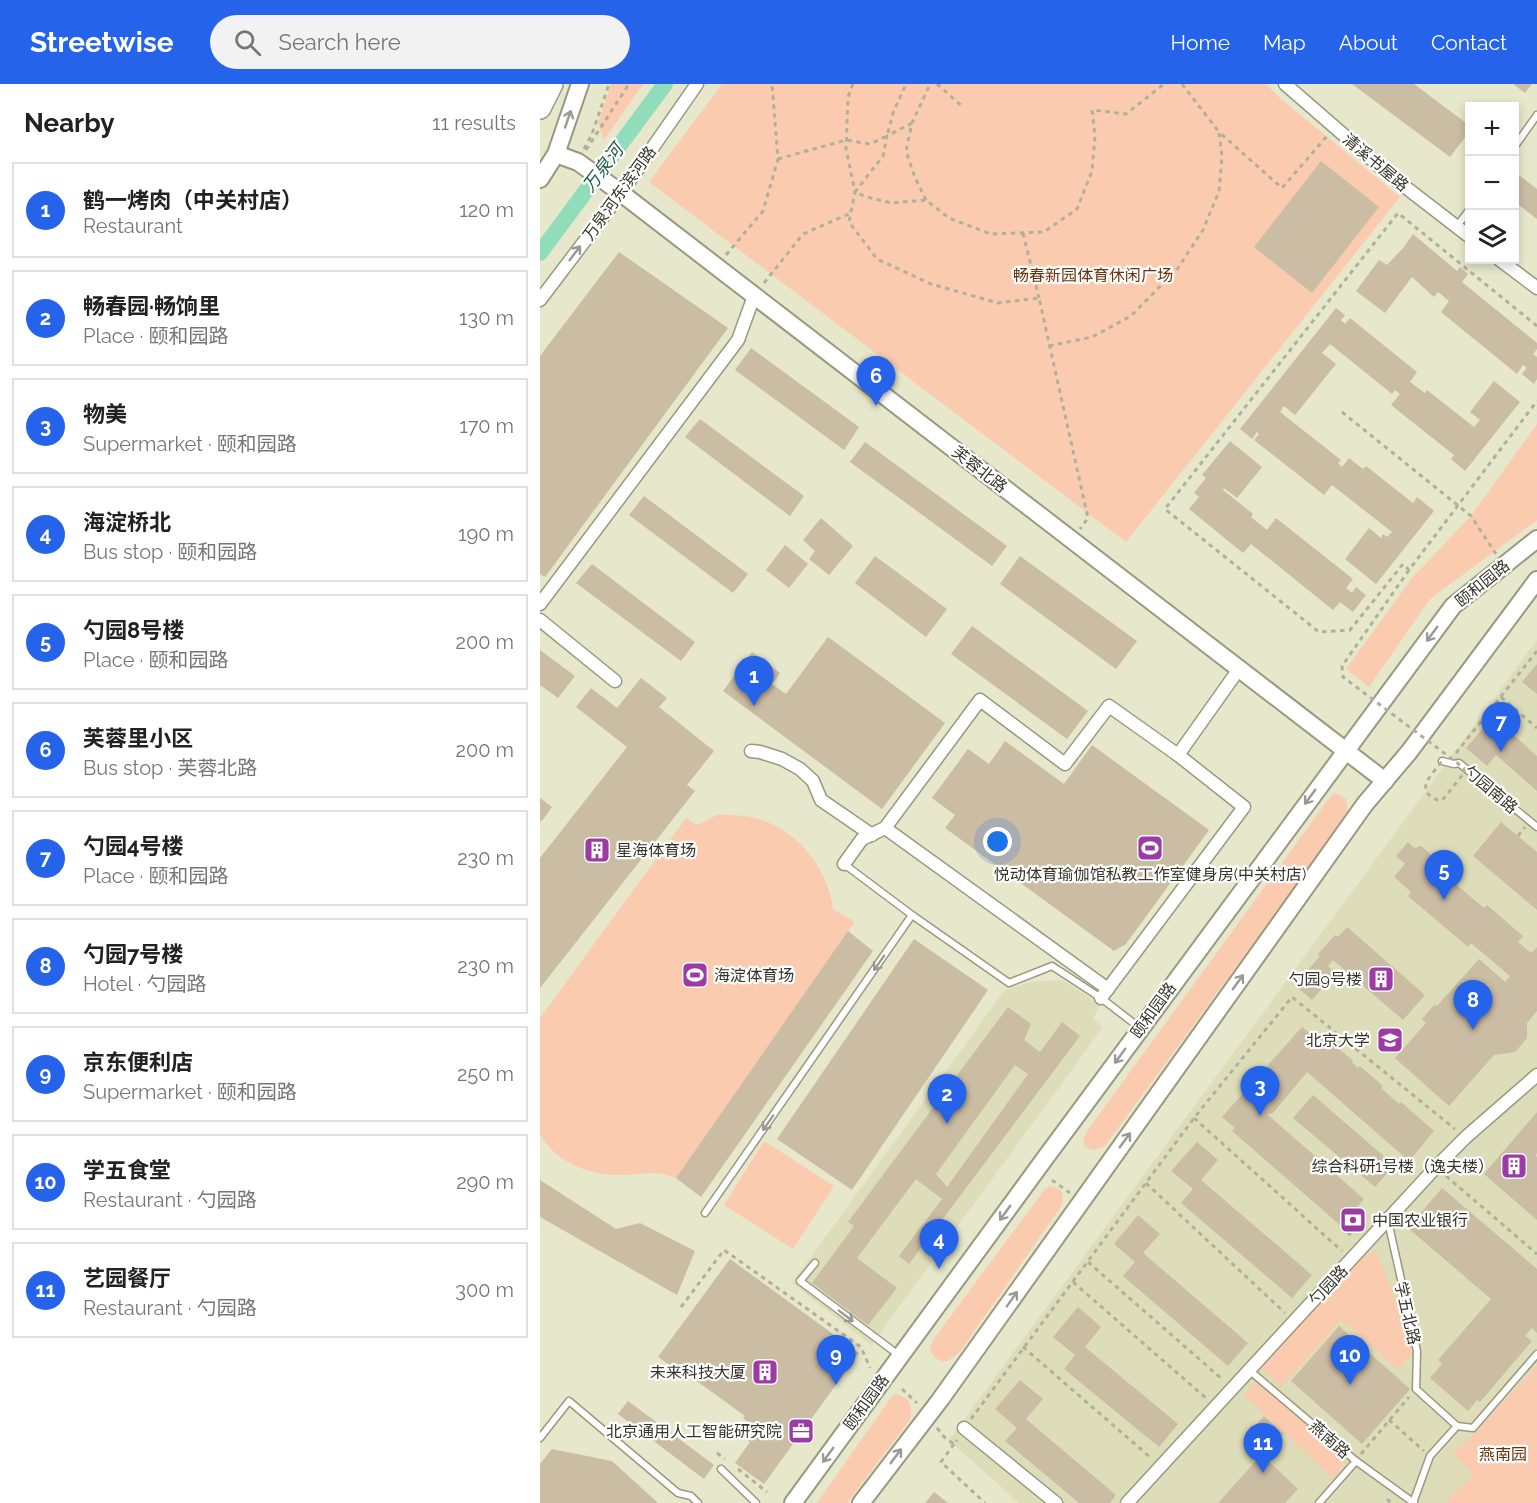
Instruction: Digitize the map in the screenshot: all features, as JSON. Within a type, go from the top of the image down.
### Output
[{"type":"highway","points":[[540,108],[552,84]]},
{"type":"street","points":[[540,179],[556,154],[580,84]]},
{"type":"street","name":"万泉河东滨河路","points":[[540,300],[617,190],[697,84]]},
{"type":"street","name":"清溪书屋路","points":[[1285,84],[1391,176],[1465,233]]},
{"type":"street","points":[[556,154],[578,162]]},
{"type":"street","name":"芙蓉北路","points":[[578,162],[1385,781]]},
{"type":"street","points":[[1505,264],[1537,288]]},
{"type":"street","points":[[540,604],[738,340],[754,296]]},
{"type":"street","name":"颐和园路","points":[[793,1503],[1140,1028],[1453,606],[1537,539]]},
{"type":"street","points":[[861,1503],[940,1400],[1365,804],[1409,752],[1537,580]]},
{"type":"street","points":[[540,620],[615,681]]},
{"type":"street","points":[[1178,755],[1239,669]]},
{"type":"street","points":[[844,864],[862,839],[885,828],[980,700],[1065,764],[1109,706],[1178,755],[1245,807],[1104,994],[885,828]]},
{"type":"street","points":[[751,751],[782,759],[800,769],[813,781],[821,800],[872,835]]},
{"type":"street","name":"勺园路","points":[[1126,1503],[1436,1167],[1466,1137],[1537,1075]]},
{"type":"street","points":[[964,1428],[1056,1503]]},
{"type":"lane","points":[[1519,140],[1537,115]]},
{"type":"lane","points":[[1456,227],[1469,210]]},
{"type":"lane","name":"勺园南路","points":[[1445,762],[1454,764],[1459,762],[1537,827]]},
{"type":"lane","points":[[844,864],[1009,983],[1052,966],[1104,994],[1140,1028]]},
{"type":"lane","points":[[705,1213],[912,915]]},
{"type":"lane","name":"学五北路","points":[[1387,1221],[1417,1351],[1416,1389]]},
{"type":"lane","points":[[814,1263],[800,1281],[901,1356]]},
{"type":"lane","points":[[1416,1389],[1457,1426],[1473,1428],[1537,1354]]},
{"type":"lane","name":"燕南路","points":[[1250,1370],[1356,1461],[1414,1503]]},
{"type":"lane","points":[[540,1438],[569,1401],[678,1493],[691,1497],[698,1503]]},
{"type":"lane","points":[[1414,1503],[1430,1456],[1457,1426]]},
{"type":"lane","points":[[1319,1503],[1356,1461]]},
{"type":"lane","points":[[721,1469],[756,1503]]},
{"type":"path","points":[[578,162],[592,134],[609,84]]},
{"type":"path","points":[[578,162],[629,84]]},
{"type":"path","points":[[716,266],[763,211],[778,159],[772,84]]},
{"type":"path","points":[[853,84],[848,97],[846,140],[855,192],[849,222],[877,259],[931,284],[998,303],[1039,298]]},
{"type":"path","points":[[855,192],[883,156],[893,113],[906,84]]},
{"type":"path","points":[[930,84],[912,123],[906,151],[914,175],[926,200],[949,218],[991,234],[1044,232],[1077,208],[1092,171],[1095,136],[1092,110],[1126,114],[1164,84]]},
{"type":"path","points":[[937,84],[962,106]]},
{"type":"path","points":[[1182,84],[1219,132],[1282,188],[1335,127]]},
{"type":"path","points":[[778,159],[846,140],[870,144],[912,123]]},
{"type":"path","points":[[1049,346],[1092,337],[1131,316],[1178,268],[1203,230],[1219,191],[1222,157],[1219,132]]},
{"type":"path","points":[[855,192],[891,202],[926,200]]},
{"type":"path","points":[[754,296],[803,234],[851,213]]},
{"type":"path","points":[[1409,570],[1402,564],[1350,630],[1320,632],[1165,509],[1398,213],[1537,326]]},
{"type":"path","points":[[1023,233],[1088,518],[1072,540]]},
{"type":"path","points":[[1537,401],[1409,570],[1341,666],[1343,677],[1464,768],[1465,772],[1441,801],[1426,792],[1426,783],[1445,762],[1501,697],[1537,651]]},
{"type":"path","points":[[1342,412],[1471,516],[1504,566]]},
{"type":"path","points":[[1501,697],[1537,728]]},
{"type":"path","points":[[985,1503],[941,1462],[1023,1347],[1194,1118],[1292,997],[1466,1137]]},
{"type":"path","points":[[1194,1118],[1352,1260]]},
{"type":"path","points":[[1436,1167],[1537,1254]]},
{"type":"path","points":[[1052,1180],[1070,1193]]},
{"type":"path","points":[[1146,1184],[1294,1322]]},
{"type":"path","points":[[681,1307],[724,1250],[861,1347],[870,1368]]},
{"type":"path","points":[[1088,1262],[1233,1388]]},
{"type":"path","points":[[1073,1282],[1216,1407]]},
{"type":"path","points":[[1023,1347],[1161,1466]]},
{"type":"path","points":[[902,1389],[919,1404]]},
{"type":"path","points":[[1356,1461],[1416,1389]]},
{"type":"path","points":[[1389,1420],[1430,1456]]},
{"type":"path","points":[[935,1426],[946,1439],[954,1444]]},
{"type":"path","points":[[717,1453],[725,1459]]},
{"type":"path","points":[[734,1466],[767,1492]]},
{"type":"path","points":[[1384,1503],[1387,1499],[1391,1503]]},
{"type":"shaded area","name":"北京大学","points":[[1537,640],[1537,1503],[1019,1503],[949,1440]]},
{"type":"shaded area","points":[[1063,980],[1101,1005],[1093,1018],[1103,1027],[871,1345],[792,1283],[1004,991],[1030,982]]},
{"type":"green space","points":[[611,84],[643,84],[604,140],[598,123]]},
{"type":"green space","name":"畅春新园体育休闲广场","points":[[722,84],[1266,84],[1400,197],[1126,542],[649,182]]},
{"type":"green space","points":[[1537,424],[1537,520],[1430,599],[1369,687],[1346,669],[1412,578],[1471,516]]},
{"type":"green space","points":[[1334,793],[1346,799],[1348,810],[1345,818],[1105,1146],[1094,1150],[1085,1147],[1083,1140],[1087,1131]]},
{"type":"green space","name":"海淀体育场","points":[[717,815],[759,819],[786,832],[809,853],[818,866],[825,879],[833,909],[855,922],[676,1178],[656,1173],[625,1175],[586,1170],[559,1156],[540,1135],[540,1018],[686,818],[697,825]]},
{"type":"green space","points":[[764,1141],[834,1186],[793,1249],[724,1205]]},
{"type":"green space","points":[[1050,1186],[1062,1193],[1063,1200],[1060,1208],[959,1353],[944,1362],[935,1358],[930,1350],[933,1340],[1045,1189]]},
{"type":"green space","points":[[1376,1251],[1415,1350],[1399,1370],[1341,1320],[1281,1387],[1260,1368],[1359,1259]]},
{"type":"green space","name":"燕南园","points":[[1537,1365],[1537,1503],[1445,1503],[1474,1474],[1452,1454],[1472,1436]]},
{"type":"green space","points":[[1256,1381],[1347,1461],[1333,1478],[1243,1395]]},
{"type":"green space","points":[[896,1394],[909,1402],[911,1418],[847,1503],[817,1503],[892,1396]]},
{"type":"building","points":[[1352,84],[1414,84],[1465,122],[1465,138],[1450,157]]},
{"type":"building","points":[[1513,84],[1532,84],[1525,93]]},
{"type":"building","points":[[1321,161],[1379,207],[1312,293],[1254,247]]},
{"type":"building","points":[[1519,175],[1537,189],[1537,219],[1519,205]]},
{"type":"building","points":[[1413,234],[1457,271],[1460,267],[1468,274],[1462,282],[1537,343],[1537,349],[1533,354],[1537,357],[1537,379],[1534,384],[1522,374],[1527,368],[1523,365],[1517,374],[1441,312],[1449,301],[1438,292],[1434,297],[1412,277],[1385,313],[1356,291],[1379,260],[1387,265]]},
{"type":"building","points":[[619,252],[728,328],[545,577],[540,574],[540,356]]},
{"type":"building","points":[[1336,308],[1345,315],[1341,320],[1345,324],[1350,318],[1417,372],[1410,382],[1425,393],[1427,390],[1474,427],[1480,420],[1470,412],[1494,381],[1520,402],[1465,471],[1451,459],[1454,455],[1391,405],[1400,394],[1395,390],[1392,394],[1330,344],[1322,353],[1336,364],[1295,415],[1284,406],[1280,412],[1341,460],[1338,463],[1342,467],[1349,458],[1363,469],[1366,466],[1413,503],[1417,497],[1434,511],[1376,584],[1345,559],[1369,528],[1381,538],[1383,534],[1387,537],[1392,532],[1332,485],[1324,495],[1254,440],[1259,434],[1257,432],[1252,439],[1240,429]]},
{"type":"building","points":[[751,348],[859,427],[844,450],[735,370]]},
{"type":"building","points":[[700,419],[804,496],[790,516],[685,437]]},
{"type":"building","points":[[1230,441],[1262,467],[1237,498],[1224,488],[1223,490],[1253,514],[1251,517],[1267,530],[1276,518],[1353,579],[1346,588],[1352,593],[1356,587],[1366,595],[1353,612],[1340,602],[1333,610],[1251,544],[1243,553],[1189,509],[1199,497],[1194,493],[1206,478],[1202,475]]},
{"type":"building","points":[[865,442],[1007,546],[992,566],[850,462]]},
{"type":"building","points":[[644,496],[748,574],[733,593],[629,515]]},
{"type":"building","points":[[821,518],[853,546],[829,575],[809,559],[815,551],[803,540]]},
{"type":"building","points":[[785,545],[808,564],[789,588],[766,570]]},
{"type":"building","points":[[875,556],[947,609],[926,637],[855,583]]},
{"type":"building","points":[[1020,556],[1137,641],[1116,669],[1000,584]]},
{"type":"building","points":[[592,564],[695,642],[681,661],[576,583]]},
{"type":"building","points":[[972,626],[1088,711],[1067,739],[951,654]]},
{"type":"building","points":[[828,637],[945,723],[882,809],[723,691],[752,652],[780,673],[772,684],[786,694]]},
{"type":"building","points":[[540,650],[575,676],[558,698],[540,685]]},
{"type":"building","points":[[1537,664],[1537,694],[1522,682]]},
{"type":"building","name":"星海体育场","points":[[641,678],[667,698],[659,707],[714,751],[687,785],[695,791],[540,988],[540,858],[627,747],[576,707],[591,688],[617,708]]},
{"type":"building","points":[[1493,717],[1537,756],[1537,791],[1496,755],[1487,766],[1466,748]]},
{"type":"building","points":[[1005,741],[1064,784],[1092,745],[1209,830],[1126,944],[1114,951],[945,828],[955,815],[932,798],[968,749],[989,764]]},
{"type":"building","points":[[540,798],[552,807],[542,821],[540,820]]},
{"type":"building","points":[[1501,822],[1537,852],[1537,910],[1473,856]]},
{"type":"building","points":[[1408,842],[1414,848],[1421,846],[1439,861],[1434,866],[1484,908],[1487,905],[1523,936],[1518,942],[1531,953],[1537,947],[1537,1011],[1527,1023],[1527,1038],[1515,1052],[1494,1055],[1449,1106],[1395,1058],[1426,1023],[1422,1019],[1435,1004],[1437,1006],[1479,959],[1505,982],[1510,976],[1471,943],[1468,947],[1408,896],[1411,892],[1394,877],[1405,864],[1396,856]]},
{"type":"building","name":"勺园9号楼","points":[[1347,927],[1425,995],[1403,1020],[1333,960],[1328,966],[1336,973],[1312,1000],[1295,985],[1335,935],[1338,937]]},
{"type":"building","points":[[848,931],[873,951],[701,1197],[676,1178]]},
{"type":"building","points":[[914,939],[988,990],[852,1190],[777,1139]]},
{"type":"building","points":[[1008,1007],[1031,1024],[1024,1040],[1040,1052],[1062,1022],[1080,1036],[909,1264],[899,1256],[942,1199],[916,1179],[857,1258],[897,1288],[868,1325],[812,1283],[854,1226],[848,1222]],"holes":[[[1015,1065],[1028,1074],[947,1187],[936,1174]]]},
{"type":"building","points":[[1302,1027],[1315,1037],[1320,1032],[1358,1068],[1360,1066],[1383,1086],[1381,1088],[1399,1104],[1401,1102],[1434,1131],[1409,1161],[1307,1072],[1272,1114],[1268,1115],[1364,1199],[1341,1226],[1232,1131],[1235,1128],[1222,1117]]},
{"type":"building","points":[[1313,1095],[1394,1165],[1375,1187],[1293,1118]]},
{"type":"building","name":"综合科研1号楼（逸夫楼）","points":[[1537,1112],[1537,1153],[1535,1156],[1537,1157],[1537,1220],[1484,1174]]},
{"type":"building","points":[[1197,1142],[1218,1160],[1201,1180],[1312,1275],[1292,1298],[1181,1203],[1193,1189],[1171,1171]]},
{"type":"building","points":[[540,1180],[616,1229],[640,1223],[695,1251],[677,1295],[540,1217]]},
{"type":"building","points":[[1442,1188],[1537,1269],[1537,1333],[1532,1328],[1525,1336],[1532,1341],[1480,1402],[1477,1400],[1468,1411],[1430,1378],[1442,1364],[1438,1360],[1491,1299],[1408,1228]]},
{"type":"building","points":[[1138,1215],[1160,1234],[1143,1253],[1248,1343],[1228,1366],[1123,1276],[1135,1262],[1114,1244]]},
{"type":"building","name":"未来科技大厦","points":[[730,1259],[859,1353],[764,1484],[735,1463],[750,1442],[743,1436],[751,1425],[743,1418],[745,1416],[683,1371],[681,1373],[658,1357]]},
{"type":"building","points":[[1078,1307],[1101,1327],[1085,1347],[1178,1424],[1159,1447],[1064,1369],[1075,1355],[1053,1337]]},
{"type":"building","points":[[1339,1326],[1410,1389],[1362,1444],[1291,1381]]},
{"type":"building","points":[[1020,1380],[1043,1399],[1026,1419],[1116,1495],[1110,1503],[1079,1503],[1005,1441],[1017,1428],[995,1409]]},
{"type":"building","points":[[628,1401],[714,1465],[704,1479],[618,1414]]},
{"type":"building","points":[[1264,1416],[1284,1434],[1263,1456],[1298,1489],[1285,1503],[1218,1503],[1263,1453],[1245,1437]]},
{"type":"building","points":[[552,1449],[612,1461],[658,1503],[540,1503],[540,1464]]},
{"type":"building","points":[[934,1492],[948,1503],[925,1503]]},
{"type":"waterway","name":"万泉河","points":[[540,253],[665,84]]},
{"type":"place","name":"芙蓉里小区","points":[[876,406]]},
{"type":"place","name":"鹤一烤肉（中关村店）","points":[[754,706]]},
{"type":"place","name":"勺园4号楼","points":[[1501,752]]},
{"type":"place","name":"悦动体育瑜伽馆私教工作室健身房(中关村店)","points":[[1150,848]]},
{"type":"place","name":"星海体育场","points":[[597,850]]},
{"type":"place","name":"勺园8号楼","points":[[1444,900]]},
{"type":"place","name":"海淀体育场","points":[[695,975]]},
{"type":"place","name":"勺园9号楼","points":[[1381,979]]},
{"type":"place","name":"勺园7号楼","points":[[1473,1030]]},
{"type":"place","name":"北京大学","points":[[1390,1040]]},
{"type":"place","name":"物美","points":[[1260,1116]]},
{"type":"place","name":"畅春园·畅饷里","points":[[947,1124]]},
{"type":"place","name":"综合科研1号楼（逸夫楼）","points":[[1514,1166]]},
{"type":"place","name":"中国农业银行","points":[[1353,1220]]},
{"type":"place","name":"海淀桥北","points":[[939,1269]]},
{"type":"place","name":"未来科技大厦","points":[[765,1372]]},
{"type":"place","name":"京东便利店","points":[[836,1385]]},
{"type":"place","name":"学五食堂","points":[[1350,1385]]},
{"type":"place","name":"北京通用人工智能研究院","points":[[801,1431]]},
{"type":"place","name":"艺园餐厅","points":[[1263,1473]]}]
